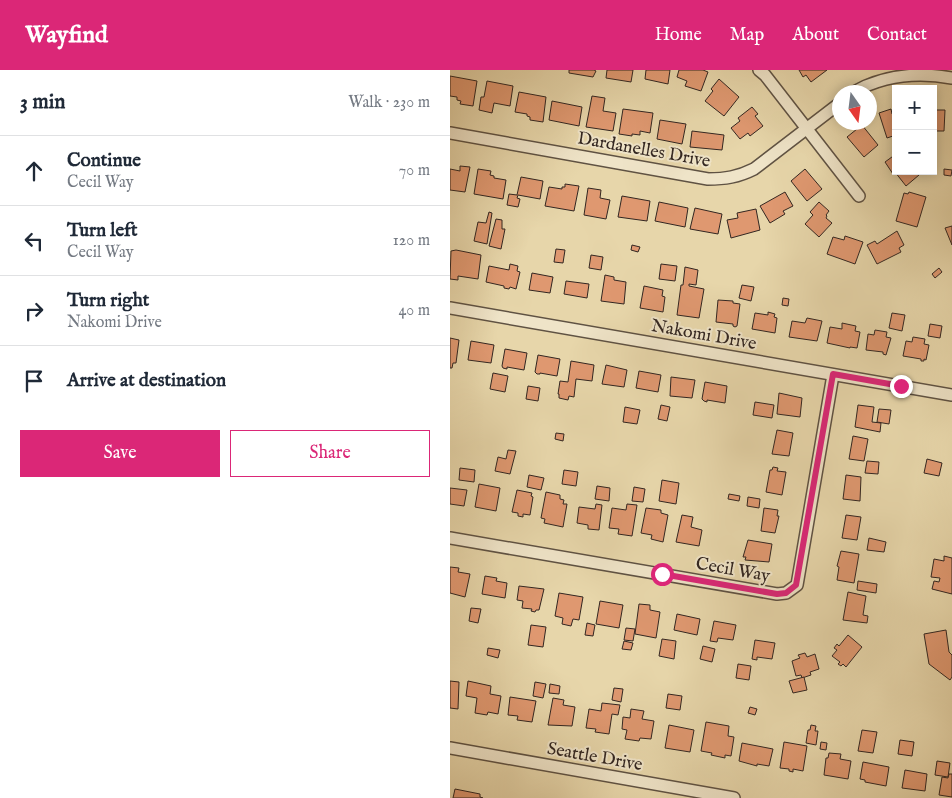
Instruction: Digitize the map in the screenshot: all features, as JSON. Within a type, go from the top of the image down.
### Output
[{"type":"street","points":[[759,70],[859,196]]},
{"type":"street","points":[[870,85],[903,75],[952,78]]},
{"type":"street","name":"Dardanelles Drive","points":[[450,133],[708,179],[727,179],[741,176],[754,169],[832,109]]},
{"type":"street","name":"Nakomi Drive","points":[[450,308],[952,395]]},
{"type":"street","name":"Cecil Way","points":[[450,538],[777,594],[786,593],[796,585],[833,374]]},
{"type":"street","name":"Seattle Drive","points":[[450,748],[734,798]]},
{"type":"building","points":[[569,70],[596,71],[593,77],[569,73]]},
{"type":"building","points":[[607,70],[633,70],[631,82],[606,78]]},
{"type":"building","points":[[646,70],[670,70],[668,84],[645,79]]},
{"type":"building","points":[[679,70],[703,70],[708,72],[701,91],[685,86],[687,81],[677,77]]},
{"type":"building","points":[[799,70],[827,70],[811,82],[806,75],[803,77]]},
{"type":"building","points":[[450,76],[477,81],[473,106],[460,104],[461,101],[457,100],[457,97],[450,96]]},
{"type":"building","points":[[719,79],[739,97],[724,116],[705,101]]},
{"type":"building","points":[[487,81],[513,86],[510,106],[494,103],[492,113],[479,110],[481,97],[484,97]]},
{"type":"building","points":[[519,92],[546,97],[543,122],[530,120],[527,114],[515,112]]},
{"type":"building","points":[[592,96],[605,98],[603,111],[616,113],[613,131],[586,127]]},
{"type":"building","points":[[552,101],[582,107],[579,126],[549,120]]},
{"type":"building","points":[[752,107],[758,114],[755,116],[763,126],[750,136],[748,133],[740,139],[731,128],[740,121],[738,118]]},
{"type":"building","points":[[623,109],[653,113],[650,133],[640,131],[640,135],[632,134],[632,136],[619,134]]},
{"type":"building","points":[[891,109],[892,136],[887,138],[879,113]]},
{"type":"building","points":[[937,110],[945,110],[944,131],[937,131]]},
{"type":"building","points":[[660,120],[686,124],[682,144],[657,139]]},
{"type":"building","points":[[856,130],[866,130],[878,145],[864,157],[847,137]]},
{"type":"building","points":[[692,131],[724,135],[722,150],[690,147]]},
{"type":"building","points":[[892,157],[892,172],[885,162]]},
{"type":"building","points":[[460,166],[470,167],[465,192],[450,190],[450,169],[460,171]]},
{"type":"building","points":[[478,169],[491,171],[490,175],[494,176],[494,178],[506,180],[503,199],[474,194]]},
{"type":"building","points":[[805,169],[822,189],[807,201],[791,181]]},
{"type":"building","points":[[944,169],[952,170],[951,176],[944,175]]},
{"type":"building","points":[[897,175],[919,175],[906,186]]},
{"type":"building","points":[[521,177],[543,181],[540,199],[518,195],[517,198],[520,199],[518,207],[507,205],[509,194],[517,195]]},
{"type":"building","points":[[565,184],[579,186],[574,211],[545,206],[549,187],[562,189],[562,187],[565,187]]},
{"type":"building","points":[[588,188],[601,190],[600,198],[610,200],[606,219],[584,215]]},
{"type":"building","points":[[785,192],[793,206],[783,211],[785,214],[770,223],[760,206]]},
{"type":"building","points":[[909,192],[926,197],[917,227],[896,221],[904,193],[908,194]]},
{"type":"building","points":[[622,196],[650,201],[647,221],[618,217]]},
{"type":"building","points":[[659,202],[688,208],[685,227],[655,221]]},
{"type":"building","points":[[819,202],[829,211],[826,218],[832,223],[819,237],[805,224],[813,215],[810,212]]},
{"type":"building","points":[[695,208],[722,214],[718,234],[690,229]]},
{"type":"building","points":[[756,209],[760,230],[731,238],[727,220],[738,218],[737,213]]},
{"type":"building","points":[[489,212],[492,213],[487,244],[474,241],[478,222],[486,223]]},
{"type":"building","points":[[496,219],[502,220],[502,229],[505,229],[501,249],[489,246]]},
{"type":"building","points":[[952,226],[952,245],[945,228]]},
{"type":"building","points":[[897,231],[904,245],[899,248],[901,252],[877,264],[867,245],[875,241],[877,244]]},
{"type":"building","points":[[845,236],[863,242],[855,264],[827,254],[833,237],[844,240]]},
{"type":"building","points":[[632,245],[640,247],[638,252],[631,250]]},
{"type":"building","points":[[556,249],[565,250],[563,263],[554,262]]},
{"type":"building","points":[[456,250],[481,255],[478,279],[458,276],[458,280],[450,279],[451,251]]},
{"type":"building","points":[[591,255],[603,257],[601,270],[589,268]]},
{"type":"building","points":[[510,264],[518,266],[517,271],[520,272],[516,289],[504,288],[504,286],[486,282],[489,266],[509,270]]},
{"type":"building","points":[[661,264],[677,266],[675,281],[659,279]]},
{"type":"building","points":[[685,267],[698,270],[696,285],[689,284],[689,286],[704,289],[699,318],[677,315]]},
{"type":"building","points":[[939,268],[942,272],[935,278],[932,274]]},
{"type":"building","points":[[532,273],[553,277],[550,293],[529,290]]},
{"type":"building","points":[[605,275],[614,277],[614,280],[626,282],[624,304],[601,301]]},
{"type":"building","points":[[566,281],[589,284],[587,298],[564,294]]},
{"type":"building","points":[[742,285],[754,287],[751,301],[739,298]]},
{"type":"building","points":[[644,286],[663,290],[662,296],[665,297],[663,312],[640,308]]},
{"type":"building","points":[[783,298],[789,299],[788,306],[782,305]]},
{"type":"building","points":[[718,300],[733,301],[733,303],[740,304],[737,326],[716,322]]},
{"type":"building","points":[[768,312],[775,314],[774,317],[777,318],[775,333],[752,329],[755,313],[768,315]]},
{"type":"building","points":[[892,313],[905,315],[902,331],[889,328]]},
{"type":"building","points":[[807,318],[822,321],[817,341],[789,337],[792,321],[805,323]]},
{"type":"building","points":[[842,323],[856,326],[855,331],[860,332],[857,348],[827,343],[830,327],[842,329]]},
{"type":"building","points":[[930,324],[942,326],[940,338],[928,336]]},
{"type":"building","points":[[875,330],[887,332],[886,337],[891,338],[886,355],[883,352],[866,350],[868,334],[874,335]]},
{"type":"building","points":[[913,337],[925,339],[924,344],[929,345],[926,360],[921,361],[921,359],[903,356],[906,341],[912,342]]},
{"type":"building","points":[[450,338],[459,340],[456,363],[453,363],[452,368],[450,368]]},
{"type":"building","points":[[471,341],[494,345],[491,363],[468,360]]},
{"type":"building","points":[[505,349],[527,353],[524,370],[503,368]]},
{"type":"building","points":[[538,355],[560,359],[557,376],[537,374],[535,372]]},
{"type":"building","points":[[571,361],[594,365],[592,381],[576,379],[574,397],[569,396],[568,400],[559,398],[558,394],[560,381],[568,382]]},
{"type":"building","points":[[606,365],[627,370],[624,387],[602,384]]},
{"type":"building","points":[[639,371],[661,375],[658,392],[636,388]]},
{"type":"building","points":[[493,373],[508,376],[505,392],[490,389]]},
{"type":"building","points":[[671,377],[695,380],[692,398],[670,396]]},
{"type":"building","points":[[705,382],[727,386],[725,403],[707,400],[707,402],[702,399]]},
{"type":"building","points":[[528,386],[540,388],[538,401],[526,399]]},
{"type":"building","points":[[779,393],[802,398],[800,417],[777,414]]},
{"type":"building","points":[[755,402],[774,405],[772,418],[753,415]]},
{"type":"building","points":[[661,405],[670,407],[667,421],[658,419]]},
{"type":"building","points":[[858,405],[874,407],[872,422],[881,423],[880,432],[855,427]]},
{"type":"building","points":[[625,407],[640,410],[637,424],[623,422]]},
{"type":"building","points":[[879,409],[891,410],[889,424],[877,422]]},
{"type":"building","points":[[777,430],[793,433],[789,456],[772,454]]},
{"type":"building","points":[[556,433],[564,434],[563,441],[555,439]]},
{"type":"building","points":[[853,436],[868,439],[864,461],[849,459]]},
{"type":"building","points":[[508,450],[516,451],[510,474],[495,471],[498,457],[506,459]]},
{"type":"building","points":[[927,459],[942,463],[939,476],[924,473]]},
{"type":"building","points":[[867,461],[879,462],[878,474],[865,473]]},
{"type":"building","points":[[773,467],[778,468],[777,471],[786,472],[782,495],[766,492],[770,470]]},
{"type":"building","points":[[460,468],[475,470],[474,482],[459,480]]},
{"type":"building","points":[[564,470],[578,472],[576,486],[562,484]]},
{"type":"building","points":[[529,475],[544,478],[541,490],[527,487]]},
{"type":"building","points":[[846,475],[861,477],[860,501],[843,499]]},
{"type":"building","points":[[662,480],[679,483],[676,504],[659,501]]},
{"type":"building","points":[[479,484],[500,488],[496,511],[475,507]]},
{"type":"building","points":[[597,486],[610,488],[609,501],[595,499]]},
{"type":"building","points":[[634,487],[645,489],[643,502],[632,501]]},
{"type":"building","points":[[450,488],[467,490],[464,506],[450,504]]},
{"type":"building","points":[[517,490],[532,493],[530,515],[523,514],[523,517],[518,516],[518,513],[512,512]]},
{"type":"building","points":[[546,492],[560,495],[560,499],[564,500],[563,504],[567,504],[563,527],[544,523],[545,519],[541,518]]},
{"type":"building","points":[[729,494],[740,496],[739,501],[728,499]]},
{"type":"building","points":[[748,497],[760,499],[759,508],[747,506]]},
{"type":"building","points":[[596,504],[602,505],[599,530],[588,529],[588,525],[577,523],[579,507],[595,509]]},
{"type":"building","points":[[627,504],[637,505],[632,536],[618,534],[619,529],[609,528],[612,508],[626,510]]},
{"type":"building","points":[[646,508],[661,510],[661,513],[668,515],[663,542],[651,539],[652,535],[641,533]]},
{"type":"building","points":[[764,508],[778,510],[777,516],[779,516],[775,533],[761,531]]},
{"type":"building","points":[[682,515],[693,517],[691,527],[702,530],[699,546],[676,542]]},
{"type":"building","points":[[846,515],[861,517],[857,540],[842,538]]},
{"type":"building","points":[[869,538],[886,542],[884,552],[867,550]]},
{"type":"building","points":[[748,540],[772,544],[769,562],[745,560],[746,557],[743,557]]},
{"type":"building","points":[[841,551],[859,554],[854,583],[837,580],[839,567],[837,566]]},
{"type":"building","points":[[944,556],[952,558],[952,594],[932,589],[934,581],[939,582],[940,578],[931,577],[934,559],[944,561]]},
{"type":"building","points":[[450,567],[459,568],[458,572],[470,574],[465,597],[450,593]]},
{"type":"building","points":[[485,576],[497,578],[496,581],[507,583],[505,598],[482,594]]},
{"type":"building","points":[[858,581],[877,584],[876,593],[857,590]]},
{"type":"building","points":[[519,586],[544,589],[539,610],[535,612],[531,611],[532,609],[522,608],[523,601],[517,600]]},
{"type":"building","points":[[848,592],[866,596],[863,615],[868,616],[867,623],[843,620]]},
{"type":"building","points":[[559,593],[583,597],[579,620],[573,619],[571,626],[562,624],[563,618],[555,616]]},
{"type":"building","points":[[600,601],[623,605],[619,628],[596,624]]},
{"type":"building","points":[[639,604],[650,605],[650,610],[660,612],[656,638],[635,634]]},
{"type":"building","points":[[471,608],[481,609],[478,623],[469,621]]},
{"type":"building","points":[[677,614],[700,619],[697,635],[674,630]]},
{"type":"building","points":[[714,621],[736,625],[733,640],[718,638],[717,642],[710,641]]},
{"type":"building","points":[[587,623],[595,625],[593,636],[585,635]]},
{"type":"building","points":[[531,625],[546,627],[543,647],[528,645]]},
{"type":"building","points":[[626,628],[635,629],[633,641],[624,640]]},
{"type":"building","points":[[946,630],[949,652],[952,655],[952,677],[950,680],[929,664],[924,634]]},
{"type":"building","points":[[848,635],[862,647],[846,667],[843,664],[841,666],[838,664],[840,662],[832,656],[837,650],[834,648],[837,644],[839,646]]},
{"type":"building","points":[[662,639],[676,641],[674,659],[659,656]]},
{"type":"building","points":[[755,640],[775,643],[772,659],[757,657],[757,660],[752,659]]},
{"type":"building","points":[[624,641],[633,643],[631,650],[622,649]]},
{"type":"building","points":[[703,646],[715,649],[712,662],[700,659]]},
{"type":"building","points":[[488,648],[500,650],[498,658],[487,655]]},
{"type":"building","points":[[805,653],[807,657],[815,654],[819,669],[810,672],[811,675],[802,678],[801,675],[796,676],[792,661],[800,658],[798,655]]},
{"type":"building","points":[[738,664],[751,666],[749,680],[736,678]]},
{"type":"building","points":[[804,677],[807,690],[793,693],[789,681]]},
{"type":"building","points":[[450,681],[459,682],[458,709],[450,708]]},
{"type":"building","points":[[468,681],[491,686],[490,694],[501,696],[498,714],[488,712],[487,715],[475,713],[477,698],[466,696]]},
{"type":"building","points":[[535,682],[546,684],[543,698],[533,696]]},
{"type":"building","points":[[550,684],[560,686],[559,694],[549,693]]},
{"type":"building","points":[[614,688],[623,689],[621,702],[612,700]]},
{"type":"building","points":[[668,694],[682,696],[680,710],[666,708]]},
{"type":"building","points":[[510,697],[536,701],[532,722],[517,720],[518,716],[508,715]]},
{"type":"building","points":[[553,698],[564,700],[563,705],[575,707],[572,726],[548,725]]},
{"type":"building","points":[[602,703],[620,705],[618,715],[612,714],[609,734],[595,732],[596,729],[586,728],[589,709],[601,711]]},
{"type":"building","points":[[750,707],[757,709],[755,715],[748,713]]},
{"type":"building","points":[[631,709],[644,711],[642,719],[654,721],[651,739],[640,738],[639,741],[625,739],[627,730],[622,729],[623,717],[630,718]]},
{"type":"building","points":[[706,722],[729,726],[728,736],[734,737],[731,756],[725,755],[725,758],[701,751]]},
{"type":"building","points":[[669,725],[694,730],[690,752],[665,748]]},
{"type":"building","points":[[811,725],[816,726],[815,731],[818,731],[816,745],[806,743],[808,730],[810,730]]},
{"type":"building","points":[[862,730],[877,732],[873,753],[858,751]]},
{"type":"building","points":[[900,740],[914,742],[912,756],[898,754]]},
{"type":"building","points":[[784,742],[807,746],[803,771],[793,769],[793,772],[789,771],[789,769],[780,768]]},
{"type":"building","points":[[821,742],[827,743],[826,750],[820,749]]},
{"type":"building","points":[[742,743],[773,749],[769,766],[757,764],[757,766],[739,761]]},
{"type":"building","points":[[829,753],[841,754],[840,759],[851,761],[848,779],[824,775],[826,758],[828,758]]},
{"type":"building","points":[[937,761],[950,763],[948,777],[935,775]]},
{"type":"building","points":[[863,762],[889,767],[886,786],[865,782],[865,780],[860,779]]},
{"type":"building","points":[[905,770],[927,774],[925,791],[902,788]]},
{"type":"building","points":[[949,774],[952,774],[952,797],[939,795],[942,777],[948,778]]},
{"type":"building","points":[[455,789],[480,794],[480,797],[483,798],[453,798]]},
{"type":"route","points":[[662,574],[777,594],[791,591],[796,585],[833,374],[901,386]]}]
